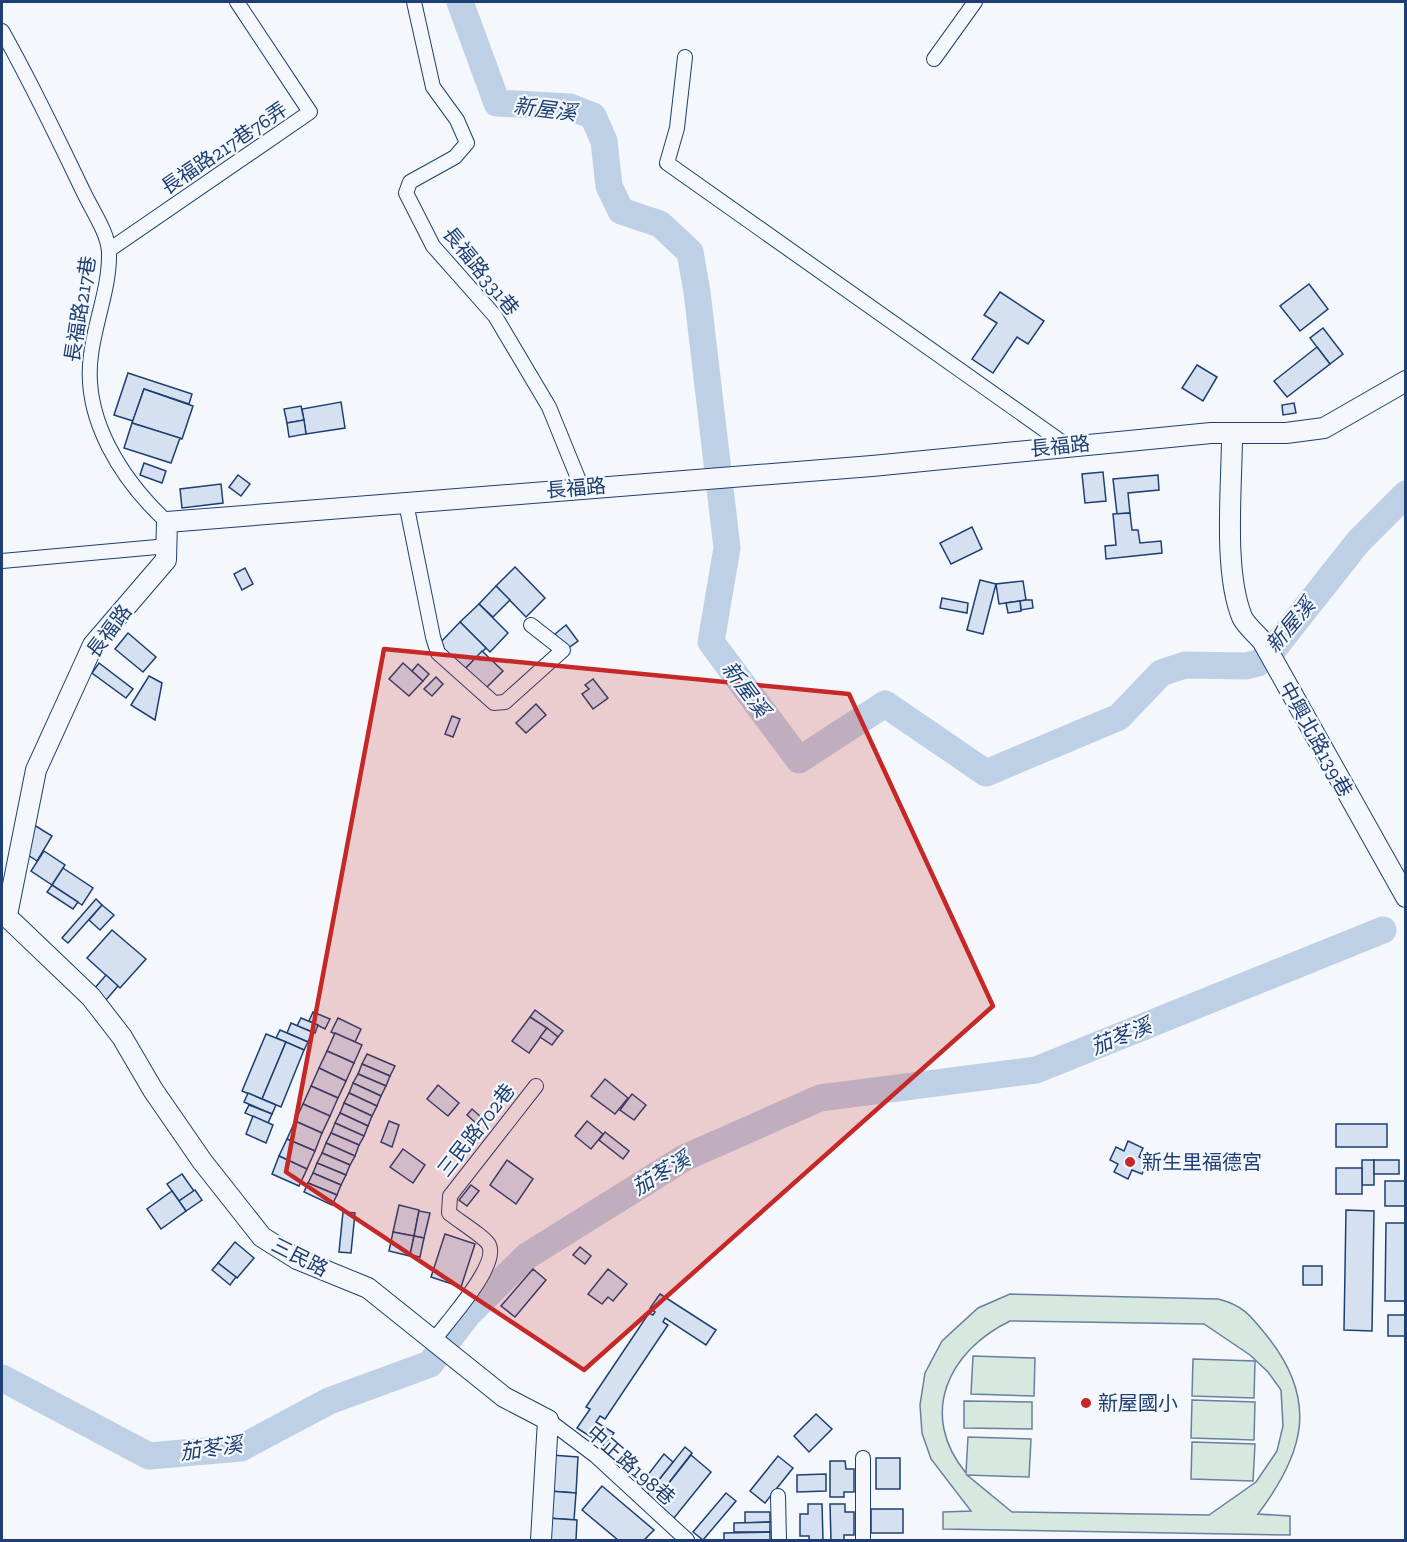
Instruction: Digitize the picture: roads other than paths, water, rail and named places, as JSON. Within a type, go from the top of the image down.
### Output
[{"type":"street","name":"長福路217巷76弄","points":[[109,250],[310,112],[237,2]]},
{"type":"street","name":"長福路331巷","points":[[414,2],[433,87],[457,120],[467,143],[455,157],[410,182],[406,193],[433,246],[495,316],[549,407],[582,488]]},
{"type":"street","points":[[934,59],[975,2]]},
{"type":"street","name":"長福路217巷","points":[[2,31],[36,94],[109,250],[102,303],[91,354],[88,384],[92,406],[106,441],[141,497],[167,522]]},
{"type":"street","points":[[686,57],[677,128],[667,163],[1066,445]]},
{"type":"street","name":"長福路","points":[[4,913],[36,770],[93,645],[166,560],[167,522],[872,466],[1066,445],[1211,433],[1232,435],[1286,433],[1324,428],[1406,381]]},
{"type":"street","name":"中興北路139巷","points":[[1232,435],[1232,555],[1235,592],[1243,619],[1263,642],[1406,897]]},
{"type":"street","points":[[406,503],[438,653],[494,703],[505,702],[562,650],[531,625]]},
{"type":"street","points":[[2,561],[168,546]]},
{"type":"street","name":"三民路","points":[[4,913],[91,997],[122,1037],[153,1090],[202,1161],[262,1237],[297,1259],[368,1288],[504,1397],[548,1420]]},
{"type":"street","name":"三民路702巷","points":[[439,1345],[486,1270],[491,1254],[488,1243],[449,1213],[450,1196],[536,1086]]},
{"type":"street","points":[[542,1540],[548,1420]]},
{"type":"street","name":"中正路198巷","points":[[548,1420],[596,1456],[687,1540]]},
{"type":"street","points":[[863,1458],[863,1540]]},
{"type":"street","points":[[778,1496],[779,1540]]},
{"type":"waterway","name":"新屋溪","points":[[460,2],[497,103],[570,107],[593,116],[604,141],[609,186],[621,211],[660,224],[690,252],[697,292],[727,548],[711,642],[799,760],[885,704],[986,773],[1119,717],[1161,673],[1185,665],[1246,666],[1258,663],[1268,656],[1358,542],[1406,494]]},
{"type":"waterway","name":"茄苳溪","points":[[2,1378],[149,1456],[241,1448],[329,1401],[430,1364],[468,1314],[527,1256],[684,1158],[820,1098],[1036,1070],[1383,930]]},
{"type":"place","name":"新生里福德宮","points":[[1130,1162]]},
{"type":"place","name":"新屋國小","points":[[1086,1403]]}]
